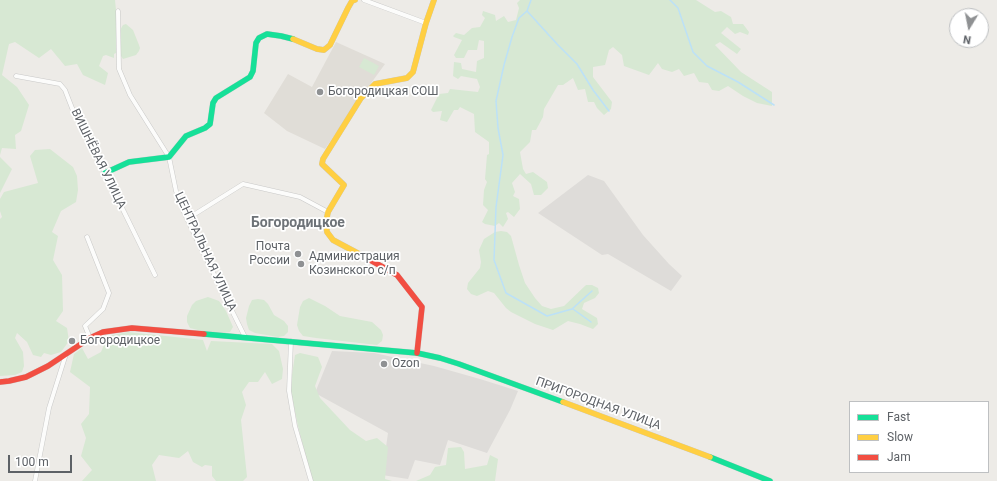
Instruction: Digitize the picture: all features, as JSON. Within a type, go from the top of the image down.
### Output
[{"type":"street","points":[[105,173],[129,162],[169,156],[186,136],[206,128],[210,124],[213,103],[216,98],[250,77],[253,72],[256,43],[262,36],[267,34],[281,36],[296,40],[317,49],[324,50],[327,48],[330,45],[352,1],[355,0]]},
{"type":"street","points":[[364,0],[426,23]]},
{"type":"street","points":[[417,353],[422,306],[397,275],[330,237],[326,228],[328,212],[344,185],[322,164],[361,98],[374,84],[407,78],[413,72],[426,23],[434,0]]},
{"type":"street","name":"ЦЕНТРАЛЬНАЯ УЛИЦА","points":[[118,11],[119,69],[130,96],[169,156],[176,191],[245,337]]},
{"type":"street","name":"ВИШНЁВАЯ УЛИЦА","points":[[16,76],[60,84],[65,90],[72,108],[155,275]]},
{"type":"street","points":[[188,219],[243,184],[300,197],[328,212]]},
{"type":"street","points":[[87,237],[109,293],[103,309],[85,326],[90,338]]},
{"type":"street","name":"ПРИГОРОДНАЯ УЛИЦА","points":[[0,382],[26,377],[48,366],[90,338],[103,332],[132,328],[417,353],[459,364],[682,446],[770,481]]},
{"type":"street","points":[[290,341],[289,390],[296,426],[311,481]]},
{"type":"street","points":[[35,481],[49,408],[66,354]]},
{"type":"shaded area","name":"Богородицкая СОШ","points":[[336,42],[385,64],[325,149],[287,131],[264,113],[288,74],[312,87]]},
{"type":"shaded area","points":[[588,175],[604,181],[643,235],[682,276],[671,291],[608,254],[602,255],[538,213]]},
{"type":"shaded area","points":[[332,351],[374,353],[434,366],[518,391],[510,410],[487,453],[448,440],[440,465],[415,460],[408,479],[382,475],[388,433],[315,393]]},
{"type":"green space","points":[[0,0],[115,0],[116,53],[114,54],[114,58],[106,55],[103,56],[99,66],[108,73],[105,85],[83,75],[77,64],[65,66],[51,49],[39,58],[15,42],[9,44],[2,75],[17,87],[29,105],[21,131],[15,135],[16,149],[2,148],[0,155]]},
{"type":"green space","points":[[520,0],[696,0],[715,12],[721,11],[731,17],[733,24],[743,24],[749,32],[748,35],[740,32],[735,34],[727,27],[721,33],[741,49],[737,54],[720,42],[715,45],[741,72],[772,92],[772,106],[757,103],[728,86],[719,91],[712,90],[708,83],[699,82],[694,73],[684,76],[679,69],[672,72],[662,69],[658,63],[649,75],[624,66],[622,55],[613,47],[609,50],[605,65],[593,67],[593,77],[612,102],[611,109],[604,115],[597,108],[594,102],[588,102],[585,89],[578,90],[573,78],[563,85],[558,85],[544,109],[543,117],[536,130],[532,130],[530,142],[520,152],[523,169],[526,174],[533,172],[547,182],[548,188],[541,195],[534,195],[531,184],[520,174],[512,183],[515,192],[513,196],[519,199],[520,209],[514,217],[508,212],[506,213],[508,219],[503,227],[499,223],[495,226],[485,224],[482,222],[488,210],[483,205],[484,190],[487,182],[485,179],[487,155],[489,154],[489,142],[475,132],[474,114],[460,107],[458,110],[454,110],[447,122],[440,120],[442,111],[433,112],[431,110],[439,94],[448,93],[450,89],[478,92],[480,87],[477,79],[461,76],[458,79],[453,76],[454,62],[461,63],[462,69],[476,72],[477,61],[484,58],[484,41],[479,40],[477,50],[468,50],[464,58],[456,58],[454,55],[462,40],[453,36],[456,33],[464,35],[472,28],[480,27],[485,18],[482,15],[483,11],[495,15],[496,21],[504,16],[508,22],[516,20],[519,8],[517,3]]},
{"type":"green space","points":[[126,24],[133,30],[140,48],[136,55],[123,59],[121,56],[120,30],[123,25]]},
{"type":"green space","points":[[364,58],[379,66],[374,75],[359,67]]},
{"type":"green space","points":[[50,149],[73,167],[77,176],[78,190],[76,202],[61,211],[52,232],[58,236],[53,260],[62,275],[63,311],[56,321],[67,328],[69,341],[61,352],[51,355],[44,353],[41,357],[33,355],[27,342],[17,333],[15,338],[23,352],[24,366],[22,372],[15,375],[0,376],[0,219],[2,217],[0,211],[0,199],[4,192],[38,183],[30,156],[35,150]]},
{"type":"green space","points":[[0,157],[12,169],[0,193]]},
{"type":"green space","points":[[495,232],[507,232],[511,236],[525,283],[542,306],[551,309],[564,306],[586,285],[592,285],[598,288],[599,293],[595,298],[584,303],[582,309],[597,318],[598,324],[593,329],[568,321],[553,330],[535,324],[511,312],[494,293],[488,291],[477,296],[471,294],[467,289],[468,283],[480,268],[481,262],[479,250],[484,239]]},
{"type":"green space","points":[[208,297],[219,301],[226,311],[233,327],[230,332],[224,333],[202,331],[190,328],[187,322],[187,316],[192,305],[196,301]]},
{"type":"green space","points":[[309,298],[340,316],[372,322],[381,330],[383,335],[382,341],[377,345],[303,336],[297,325],[300,307],[303,301]]},
{"type":"green space","points":[[252,300],[264,300],[274,315],[284,321],[288,326],[288,332],[284,336],[278,337],[255,333],[249,330],[246,318],[249,306]]},
{"type":"green space","points":[[128,332],[203,340],[207,351],[211,341],[272,344],[279,351],[283,369],[282,379],[272,384],[265,372],[258,382],[249,382],[242,392],[246,405],[241,420],[247,477],[243,481],[216,481],[212,476],[212,466],[205,465],[202,467],[193,462],[188,451],[179,458],[159,455],[152,465],[156,481],[82,481],[92,470],[81,456],[86,438],[81,424],[89,414],[90,387],[70,372],[74,354],[82,348],[88,359],[101,352],[108,336]]},
{"type":"green space","points":[[300,353],[318,357],[322,367],[315,386],[320,398],[350,430],[366,441],[377,438],[388,447],[385,479],[392,481],[312,481],[290,388],[295,355]]},
{"type":"green space","points":[[461,447],[464,452],[465,469],[487,465],[490,455],[498,459],[495,481],[416,481],[430,475],[435,467],[446,465],[448,448]]},
{"type":"waterway","points":[[531,0],[527,11],[577,64],[593,90],[609,111]]},
{"type":"waterway","points":[[670,0],[678,8],[693,52],[707,66],[738,82],[774,105]]},
{"type":"waterway","points":[[527,11],[519,18],[512,37],[496,101],[498,128],[503,155],[496,207],[494,260],[506,293],[547,316],[572,309],[592,291]]},
{"type":"waterway","points":[[573,309],[591,322]]},
{"type":"traffic: fast","points":[[105,173],[129,162],[169,157],[186,136],[205,128],[210,124],[213,103],[216,98],[250,77],[253,71],[256,43],[259,38],[267,34],[293,39]]},
{"type":"traffic: fast","points":[[204,334],[417,353],[459,364],[563,402]]},
{"type":"traffic: fast","points":[[710,457],[770,481]]},
{"type":"traffic: slow","points":[[293,39],[317,49],[324,50],[330,45],[348,8],[352,1],[355,0]]},
{"type":"traffic: slow","points":[[363,256],[333,240],[327,232],[326,222],[328,212],[344,185],[322,164],[323,159],[361,98],[375,84],[407,78],[413,72],[426,23],[434,0]]},
{"type":"traffic: slow","points":[[563,402],[710,457]]},
{"type":"traffic: jam","points":[[363,256],[397,275],[422,307],[417,353]]},
{"type":"traffic: jam","points":[[0,382],[26,377],[48,366],[90,338],[103,332],[132,328],[204,334]]},
{"type":"place","name":"Богородицкая СОШ","points":[[320,92]]},
{"type":"place","name":"Почта России","points":[[298,254]]},
{"type":"place","name":"Администрация Козинского с/п","points":[[301,264]]},
{"type":"place","name":"Богородицкое","points":[[72,341]]},
{"type":"place","name":"Ozon","points":[[384,364]]},
{"type":"district","name":"Богородицкое","points":[[298,223]]}]
